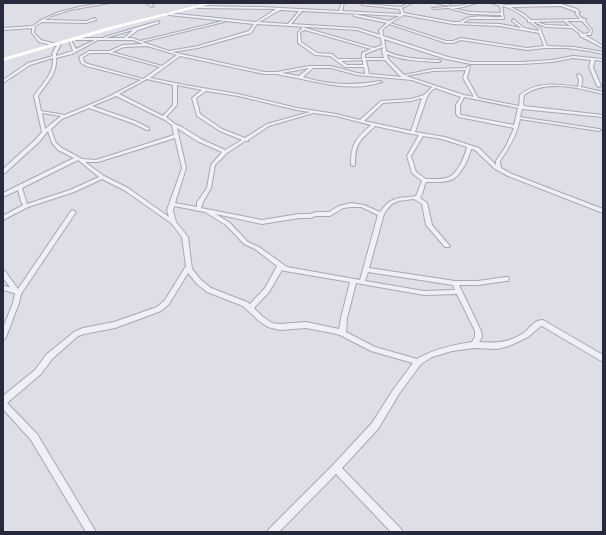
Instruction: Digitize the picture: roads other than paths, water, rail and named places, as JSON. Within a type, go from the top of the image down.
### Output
[{"type":"main road","points":[[3,60],[111,28],[212,3]]},
{"type":"street","points":[[3,29],[33,27],[40,20],[70,9],[107,3]]},
{"type":"street","points":[[147,3],[153,6]]},
{"type":"street","points":[[341,12],[343,3]]},
{"type":"street","points":[[352,12],[362,6],[401,8],[411,3]]},
{"type":"street","points":[[436,3],[463,6]]},
{"type":"street","points":[[433,8],[449,8],[476,3]]},
{"type":"street","points":[[492,3],[507,6],[561,5]]},
{"type":"street","points":[[556,3],[579,12],[576,13],[577,16],[585,20],[591,30],[590,34],[581,35]]},
{"type":"street","points":[[316,11],[319,5]]},
{"type":"street","points":[[501,5],[504,23],[518,25]]},
{"type":"street","points":[[507,6],[523,15],[539,28],[546,47]]},
{"type":"street","points":[[198,7],[403,14],[461,23],[493,24],[540,32]]},
{"type":"street","points":[[401,8],[403,14]]},
{"type":"street","points":[[449,8],[470,13],[502,16]]},
{"type":"street","points":[[166,51],[198,48],[250,32],[256,23],[279,9]]},
{"type":"street","points":[[289,25],[301,10]]},
{"type":"street","points":[[275,11],[298,14]]},
{"type":"street","points":[[341,12],[388,23],[446,42],[453,42],[461,38],[535,50],[546,47],[589,50],[603,53]]},
{"type":"street","points":[[169,14],[229,21],[357,29],[447,58],[471,63],[522,63],[552,61],[572,57],[603,60]]},
{"type":"street","points":[[403,14],[380,30],[386,59],[408,79]]},
{"type":"street","points":[[461,23],[463,20],[502,16]]},
{"type":"street","points":[[40,20],[86,22],[95,19]]},
{"type":"street","points":[[513,20],[526,30]]},
{"type":"street","points":[[530,21],[585,20]]},
{"type":"street","points":[[77,39],[123,39],[141,41],[229,21]]},
{"type":"street","points":[[530,21],[546,26],[573,27]]},
{"type":"street","points":[[565,21],[581,35],[603,47]]},
{"type":"street","points":[[3,82],[30,64],[75,51],[99,39],[158,22]]},
{"type":"street","points":[[297,26],[374,49]]},
{"type":"street","points":[[33,27],[33,33],[37,38],[57,45],[54,57],[56,64],[53,73],[36,96],[46,131],[57,146],[80,159],[102,177],[126,189],[173,222],[185,237],[188,267],[194,277],[209,290],[233,298],[250,308],[261,319],[270,325],[315,326],[342,333],[373,349],[418,362]]},
{"type":"street","points":[[123,39],[137,29]]},
{"type":"street","points":[[304,29],[299,33],[299,42],[317,55],[331,55],[346,66],[366,66]]},
{"type":"street","points":[[70,41],[75,51]]},
{"type":"street","points":[[141,41],[148,45],[179,55],[261,72],[300,77],[318,83],[340,85],[380,82]]},
{"type":"street","points":[[595,43],[603,44]]},
{"type":"street","points":[[109,52],[123,46],[148,45]]},
{"type":"street","points":[[367,75],[364,53],[384,45]]},
{"type":"street","points":[[384,51],[394,55],[410,58],[439,61]]},
{"type":"street","points":[[163,67],[109,52],[89,52],[80,56],[82,62],[87,65],[146,79],[206,89],[361,121],[373,125],[443,138],[469,146],[482,153],[499,169],[510,175],[603,211]]},
{"type":"street","points":[[3,172],[46,131],[66,116],[146,79],[179,55]]},
{"type":"street","points":[[337,60],[386,59]]},
{"type":"street","points":[[593,60],[591,67],[599,86]]},
{"type":"street","points":[[471,63],[465,78],[477,99]]},
{"type":"street","points":[[277,73],[312,67],[331,67],[367,75],[408,79],[462,96],[522,108],[603,116]]},
{"type":"street","points":[[300,77],[312,67]]},
{"type":"street","points":[[403,76],[433,70],[467,70]]},
{"type":"street","points":[[579,75],[581,80],[579,88]]},
{"type":"street","points":[[166,119],[165,116],[175,105],[175,84]]},
{"type":"street","points":[[499,169],[498,162],[508,146],[516,127],[522,108],[520,98],[526,90],[530,88],[548,86],[579,88],[603,93]]},
{"type":"street","points":[[412,133],[417,124],[421,106],[428,91],[434,87]]},
{"type":"street","points":[[206,89],[194,98],[198,115],[222,130],[246,140]]},
{"type":"street","points":[[116,94],[166,119],[199,140],[225,152]]},
{"type":"street","points":[[361,121],[382,102],[411,100],[426,96]]},
{"type":"street","points":[[462,96],[458,110],[458,114],[460,116],[516,127]]},
{"type":"street","points":[[88,106],[108,115],[134,121],[148,129]]},
{"type":"street","points":[[40,112],[66,116]]},
{"type":"street","points":[[315,112],[268,125],[225,152],[213,165],[209,188],[200,202],[202,209],[228,224],[246,243],[257,248],[280,267],[424,293],[458,292]]},
{"type":"street","points":[[518,118],[599,130]]},
{"type":"street","points":[[173,222],[170,210],[184,168],[182,153],[174,125]]},
{"type":"street","points":[[353,165],[352,150],[356,143],[373,125]]},
{"type":"street","points":[[422,134],[409,156],[414,172],[425,181],[453,177],[466,160],[469,152],[469,146]]},
{"type":"street","points":[[3,195],[80,159],[96,162],[176,136]]},
{"type":"street","points":[[3,218],[26,206],[72,191],[102,177]]},
{"type":"street","points":[[416,198],[421,193],[422,184],[425,181]]},
{"type":"street","points":[[19,187],[26,206]]},
{"type":"street","points":[[362,282],[381,214],[395,199],[416,198],[424,203],[426,218],[447,246]]},
{"type":"street","points":[[172,204],[262,222],[298,216],[330,214],[341,207],[352,205],[362,206],[381,214]]},
{"type":"street","points":[[3,337],[16,303],[17,292],[73,212]]},
{"type":"street","points":[[3,401],[38,372],[49,358],[76,334],[82,331],[116,325],[159,309],[166,302],[188,267]]},
{"type":"street","points":[[250,308],[267,290],[280,267]]},
{"type":"street","points":[[366,270],[455,283],[478,283],[506,279]]},
{"type":"street","points":[[3,273],[17,292]]},
{"type":"street","points":[[342,333],[353,281]]},
{"type":"street","points":[[455,283],[478,331],[479,336],[474,346]]},
{"type":"street","points":[[3,288],[17,292]]},
{"type":"street","points":[[272,532],[336,468],[375,426],[396,392],[418,362],[440,351],[474,346],[497,346],[509,343],[526,335],[539,323],[543,323],[603,359]]},
{"type":"street","points":[[3,404],[34,437],[91,532]]},
{"type":"street","points":[[336,468],[398,532]]}]
